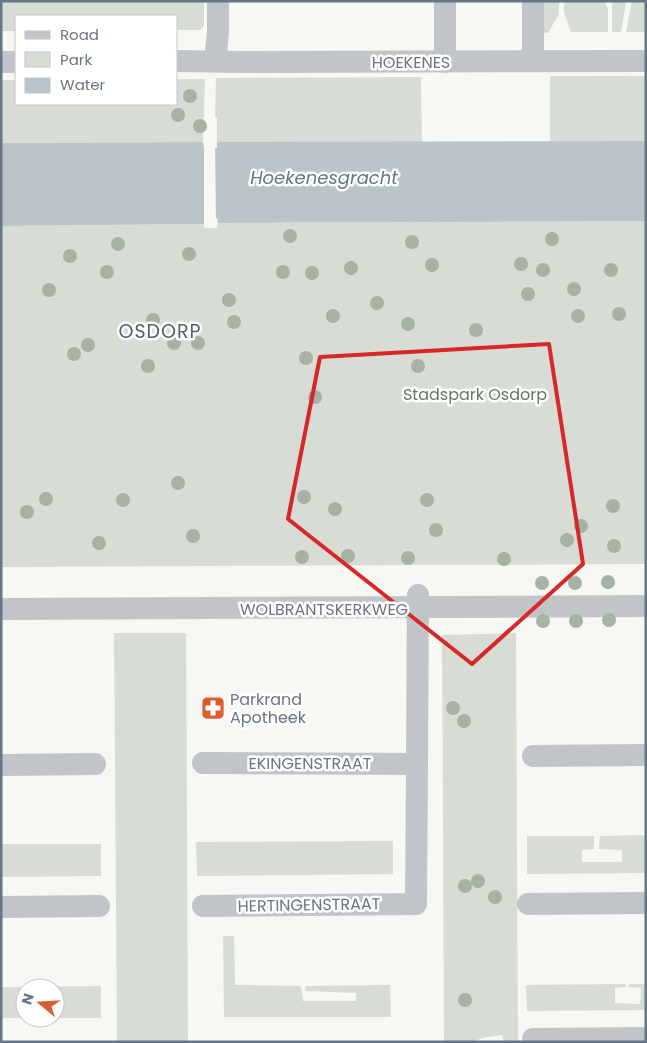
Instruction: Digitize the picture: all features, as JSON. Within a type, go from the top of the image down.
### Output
[{"type":"street","points":[[215,61],[218,33],[218,1]]},
{"type":"street","points":[[445,1],[445,62]]},
{"type":"street","points":[[533,1],[533,61]]},
{"type":"street","name":"HOEKENES","points":[[178,61],[646,61]]},
{"type":"street","points":[[1,62],[15,62]]},
{"type":"street","name":"WOLBRANTSKERKWEG","points":[[1,609],[418,601],[646,592]]},
{"type":"street","name":"WOLBRANTSKERKWEG","points":[[1,595],[646,606]]},
{"type":"street","points":[[417,764],[418,601]]},
{"type":"street","points":[[533,756],[646,755]]},
{"type":"street","name":"EKINGENSTRAAT","points":[[203,763],[417,764]]},
{"type":"street","points":[[1,765],[95,764]]},
{"type":"street","name":"HERTINGENSTRAAT","points":[[203,906],[416,904],[417,764]]},
{"type":"street","points":[[528,904],[646,903]]},
{"type":"street","points":[[1,907],[99,906]]},
{"type":"street","points":[[533,1040],[646,1038]]},
{"type":"highlighted area","points":[[549,344],[583,564],[472,664],[288,519],[320,357]]},
{"type":"green space","points":[[1,1],[204,1],[204,26],[200,30],[178,30],[178,15],[15,15],[15,31],[1,31]]},
{"type":"green space","points":[[542,1],[559,1],[559,14],[548,33],[542,32]]},
{"type":"green space","points":[[564,1],[604,1],[608,10],[608,32],[571,32],[564,13]]},
{"type":"green space","points":[[612,1],[626,1],[621,32],[612,32]]},
{"type":"green space","points":[[632,1],[646,1],[646,32],[626,32]]},
{"type":"green space","points":[[550,76],[646,76],[646,141],[550,141]]},
{"type":"green space","points":[[421,77],[422,142],[217,142],[217,118],[215,118],[216,78]]},
{"type":"green space","points":[[178,79],[205,79],[203,142],[1,143],[1,80],[15,80],[15,105],[178,105]]},
{"type":"green space","name":"Stadspark Osdorp","points":[[646,221],[646,564],[1,567],[1,226],[204,224],[204,228],[217,228],[218,223]]},
{"type":"green space","points":[[114,633],[186,633],[188,1042],[117,1042]]},
{"type":"green space","points":[[516,633],[518,1042],[504,1042],[502,1035],[482,1038],[473,1042],[444,1042],[442,635]]},
{"type":"green space","points":[[646,835],[646,873],[527,874],[527,836],[594,836],[594,849],[582,850],[582,862],[622,862],[622,850],[599,849],[600,836]]},
{"type":"green space","points":[[393,841],[393,874],[197,876],[196,842]]},
{"type":"green space","points":[[1,844],[101,844],[101,876],[1,877]]},
{"type":"green space","points":[[223,936],[234,936],[235,985],[301,986],[303,1001],[356,1001],[356,993],[305,991],[306,986],[390,985],[391,1017],[224,1017]]},
{"type":"green space","points":[[626,984],[626,987],[615,988],[615,1003],[640,1004],[641,988],[629,987],[629,984],[646,984],[646,1010],[527,1011],[526,985]]},
{"type":"green space","points":[[65,986],[101,986],[101,1018],[65,1018]]},
{"type":"green space","points":[[1,987],[15,987],[15,1018],[1,1018]]},
{"type":"water","name":"Hoekenesgracht","points":[[646,141],[646,221],[218,223],[217,218],[204,218],[204,224],[1,226],[1,143],[203,142],[204,148],[217,148],[217,142]]},
{"type":"pier","points":[[204,140],[206,145],[215,145],[215,140],[216,225],[215,221],[206,221],[204,227]]},
{"type":"place","name":"Parkrand Apotheek","points":[[213,708]]},
{"type":"district","name":"OSDORP","points":[[160,331]]}]
